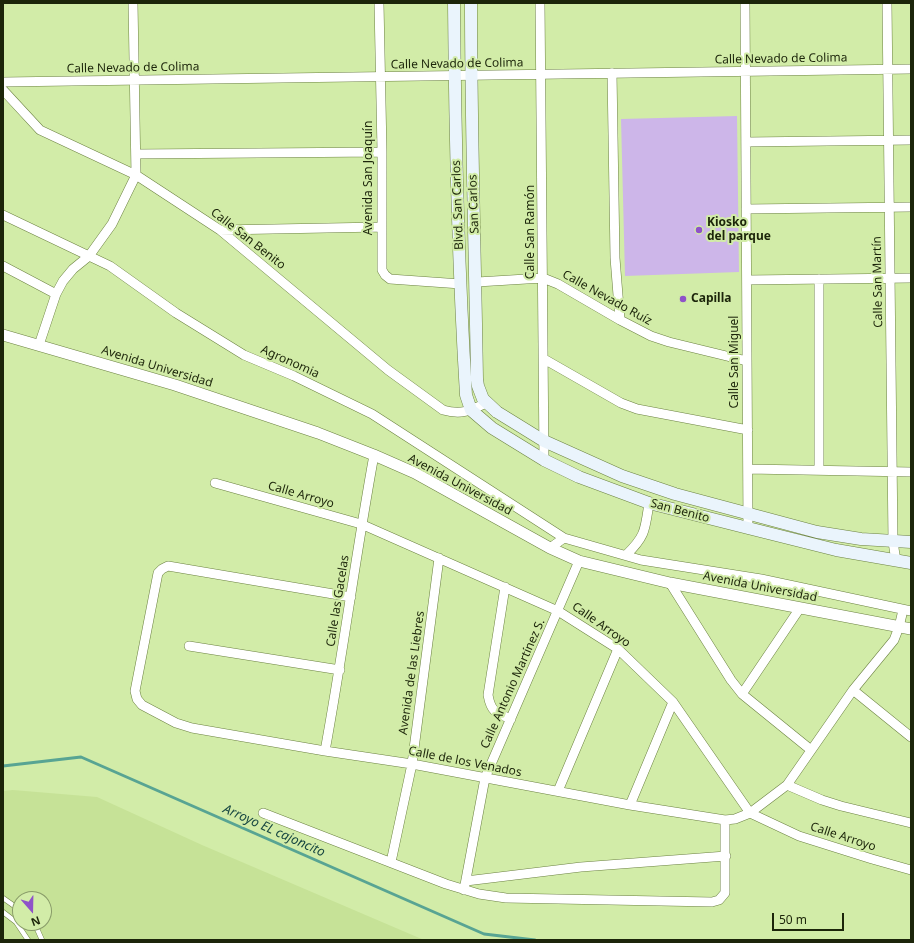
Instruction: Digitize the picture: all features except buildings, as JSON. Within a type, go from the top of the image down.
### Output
[{"type":"main road","name":"Blvd. San Carlos","points":[[454,3],[454,76],[461,284],[466,394],[470,409]]},
{"type":"main road","name":"San Carlos","points":[[471,3],[471,75],[478,386],[486,403]]},
{"type":"main road","name":"San Benito","points":[[486,403],[497,412],[544,441],[622,476],[674,494],[818,532],[860,539],[911,542]]},
{"type":"main road","name":"San Benito","points":[[470,409],[492,428],[544,460],[579,477],[649,503],[836,550],[911,563]]},
{"type":"street","points":[[39,345],[56,294],[63,280],[73,269],[89,256],[118,213],[136,175],[133,3]]},
{"type":"street","name":"Avenida San Joaquín","points":[[379,3],[382,152],[382,270],[390,279],[461,284]]},
{"type":"street","name":"Calle San Ramón","points":[[540,3],[542,74],[544,460]]},
{"type":"street","name":"Calle San Miguel","points":[[745,3],[748,528]]},
{"type":"street","name":"Calle San Martín","points":[[887,3],[893,542],[896,561]]},
{"type":"street","name":"Calle Nevado de Colima","points":[[3,82],[911,69]]},
{"type":"street","points":[[612,73],[615,258],[620,320]]},
{"type":"street","name":"Calle San Benito","points":[[3,90],[40,130],[136,175],[220,230],[388,370],[443,410],[456,412],[470,409]]},
{"type":"street","points":[[746,142],[911,140]]},
{"type":"street","points":[[136,154],[382,152]]},
{"type":"street","points":[[746,209],[911,207]]},
{"type":"street","name":"Agronomia","points":[[3,215],[110,266],[176,313],[244,355],[294,376],[372,414],[564,538]]},
{"type":"street","points":[[220,230],[381,227]]},
{"type":"street","points":[[3,266],[56,294]]},
{"type":"street","name":"Calle Nevado Ruíz","points":[[476,282],[543,278],[558,284],[651,336],[669,342],[747,361]]},
{"type":"street","points":[[747,280],[911,278]]},
{"type":"street","points":[[819,279],[819,470]]},
{"type":"street","name":"Avenida Universidad","points":[[3,335],[174,384],[318,433],[374,455],[414,473],[550,548],[579,561],[670,583],[911,629]]},
{"type":"street","points":[[544,358],[621,403],[637,408],[748,430]]},
{"type":"street","points":[[470,409],[486,403]]},
{"type":"street","name":"Calle las Gacelas","points":[[325,751],[340,670],[361,524],[374,455]]},
{"type":"street","points":[[748,469],[911,472]]},
{"type":"street","name":"Calle Arroyo","points":[[215,483],[361,524],[558,611],[618,649],[674,702],[750,813],[799,836],[872,860],[911,870]]},
{"type":"street","points":[[626,555],[643,536],[649,503]]},
{"type":"street","points":[[550,548],[564,538],[654,562],[760,579],[907,610]]},
{"type":"street","name":"Avenida de las Liebres","points":[[391,862],[412,764],[439,558]]},
{"type":"street","name":"Calle Antonio Martínez S.","points":[[465,885],[485,778],[579,561]]},
{"type":"street","name":"Calle de los Venados","points":[[351,597],[168,566],[158,573],[135,691],[137,699],[142,705],[176,723],[192,728],[325,751],[412,764],[630,805],[725,820],[735,819],[750,813],[787,785],[853,690],[894,640],[907,610]]},
{"type":"street","points":[[670,583],[731,680],[742,694],[811,750]]},
{"type":"street","points":[[505,587],[488,695],[491,709],[498,714],[511,719]]},
{"type":"street","points":[[742,694],[800,608]]},
{"type":"street","points":[[189,646],[340,670]]},
{"type":"street","points":[[558,792],[618,649]]},
{"type":"street","points":[[853,690],[911,737]]},
{"type":"street","points":[[630,805],[674,702]]},
{"type":"street","points":[[787,785],[822,800],[841,806],[911,823]]},
{"type":"street","points":[[263,813],[446,884],[465,885],[581,867],[726,856]]},
{"type":"street","points":[[465,885],[479,894],[506,898],[712,902],[719,900],[725,893],[725,820]]},
{"type":"lane","points":[[3,898],[12,904]]},
{"type":"lane","points":[[3,912],[16,922],[28,940]]},
{"type":"shaded area","points":[[737,116],[739,272],[625,276],[621,119]]},
{"type":"shaded area","points":[[13,790],[97,797],[202,845],[424,940],[3,940],[3,791]]},
{"type":"waterway","name":"Arroyo EL cajoncito","points":[[3,766],[81,757],[484,934],[535,940]]},
{"type":"place","name":"Kiosko del parque","points":[[699,230]]},
{"type":"place","name":"Capilla","points":[[683,299]]}]
